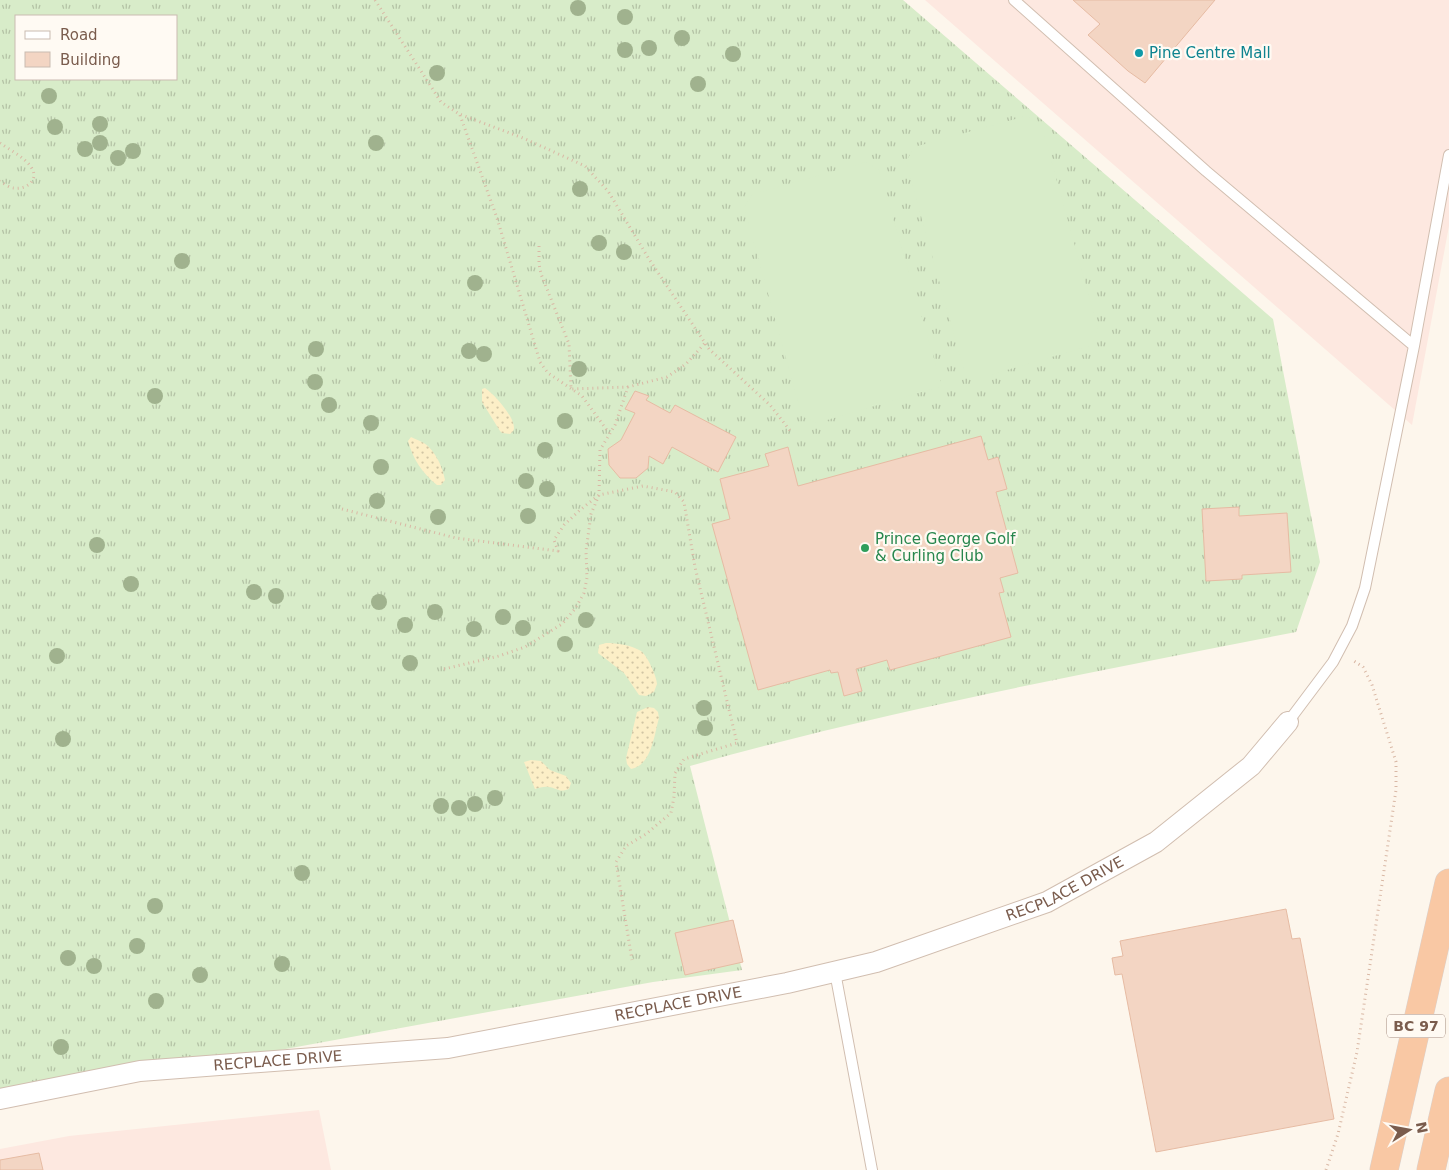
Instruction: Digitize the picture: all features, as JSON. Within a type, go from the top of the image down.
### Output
[{"type":"highway","name":"BC 97","points":[[1384,1170],[1449,883]]},
{"type":"highway","points":[[1431,1170],[1449,1091]]},
{"type":"street","name":"RECPLACE DRIVE","points":[[0,1099],[140,1071],[448,1048],[778,985],[876,962],[1047,902],[1156,842],[1251,766],[1288,722]]},
{"type":"lane","points":[[1014,0],[1206,171],[1414,346]]},
{"type":"lane","points":[[1288,722],[1332,662],[1352,626],[1365,588],[1414,346],[1449,155]]},
{"type":"lane","points":[[835,972],[872,1170]]},
{"type":"path","points":[[375,0],[441,102],[460,114],[524,138],[585,166],[608,191],[649,259],[705,343],[770,405],[792,433]]},
{"type":"path","points":[[460,114],[497,218],[540,362],[548,373],[582,396],[609,433]]},
{"type":"path","points":[[0,143],[22,158],[32,168],[34,177],[26,187],[13,188],[0,181]]},
{"type":"path","points":[[539,246],[538,264],[541,274],[569,344],[572,389]]},
{"type":"path","points":[[572,389],[628,387],[667,377],[686,364],[705,343]]},
{"type":"path","points":[[444,669],[499,656],[525,647],[562,624],[575,609],[584,593],[587,578],[586,551],[591,514],[599,495],[600,450],[615,425],[628,387]]},
{"type":"path","points":[[342,509],[456,538],[558,551],[554,540],[564,525],[599,495],[643,486],[675,492],[684,502],[695,567],[737,743],[684,759],[674,773],[674,797],[671,813],[646,834],[626,846],[616,862],[632,960]]},
{"type":"path","points":[[1326,1170],[1338,1134],[1357,1052],[1397,779],[1394,752],[1369,676],[1363,667],[1338,650]]},
{"type":"shaded area","points":[[925,0],[1449,0],[1449,226],[1412,425]]},
{"type":"shaded area","points":[[319,1110],[331,1170],[0,1170],[0,1149],[69,1136]]},
{"type":"green space","name":"Prince George Golf & Curling Club","points":[[0,0],[903,0],[1273,319],[1320,562],[1296,632],[992,693],[840,727],[690,766],[742,970],[653,982],[0,1101]]},
{"type":"green space","points":[[1026,116],[1041,124],[1098,329],[1092,345],[980,378],[964,370],[906,162],[914,147]]},
{"type":"green space","points":[[866,162],[879,170],[942,386],[817,423],[802,416],[744,207],[753,194]]},
{"type":"sand","points":[[485,388],[498,400],[511,418],[514,428],[510,434],[500,431],[482,402],[482,389]]},
{"type":"sand","points":[[411,437],[426,445],[437,458],[445,480],[441,485],[437,485],[427,476],[419,465],[408,441]]},
{"type":"sand","points":[[606,643],[628,646],[643,653],[657,681],[654,692],[646,696],[639,695],[624,673],[598,653],[599,645]]},
{"type":"sand","points":[[648,707],[654,708],[658,712],[659,718],[653,741],[644,762],[631,769],[627,764],[626,758],[637,712]]},
{"type":"sand","points":[[531,760],[541,761],[550,770],[566,776],[571,783],[569,789],[560,790],[545,787],[535,789],[524,762]]},
{"type":"building","name":"Pine Centre Mall","points":[[1073,0],[1215,0],[1145,83],[1128,71],[1088,35],[1100,24]]},
{"type":"building","points":[[635,391],[649,396],[646,400],[670,413],[675,405],[736,437],[718,472],[672,447],[663,464],[649,456],[648,468],[636,478],[620,478],[609,465],[608,449],[621,440],[635,413],[625,409]]},
{"type":"building","name":"Prince George Golf & Curling Club","points":[[981,436],[988,460],[998,457],[1007,489],[996,492],[1018,573],[1000,578],[1004,592],[999,593],[1011,637],[890,670],[887,660],[856,669],[862,691],[844,696],[838,672],[831,673],[830,670],[758,690],[712,524],[730,519],[720,479],[769,466],[765,454],[788,447],[798,486]]},
{"type":"building","points":[[1239,507],[1239,516],[1287,513],[1291,572],[1242,575],[1242,579],[1206,581],[1202,509]]},
{"type":"building","points":[[1286,909],[1292,939],[1300,938],[1334,1119],[1156,1152],[1122,974],[1115,975],[1112,958],[1123,956],[1120,941]]},
{"type":"building","points":[[733,920],[743,962],[685,975],[675,933]]},
{"type":"building","points":[[39,1153],[43,1170],[0,1170],[0,1160]]},
{"type":"place","name":"Pine Centre Mall","points":[[1139,53]]},
{"type":"place","name":"Prince George Golf & Curling Club","points":[[865,548]]}]
